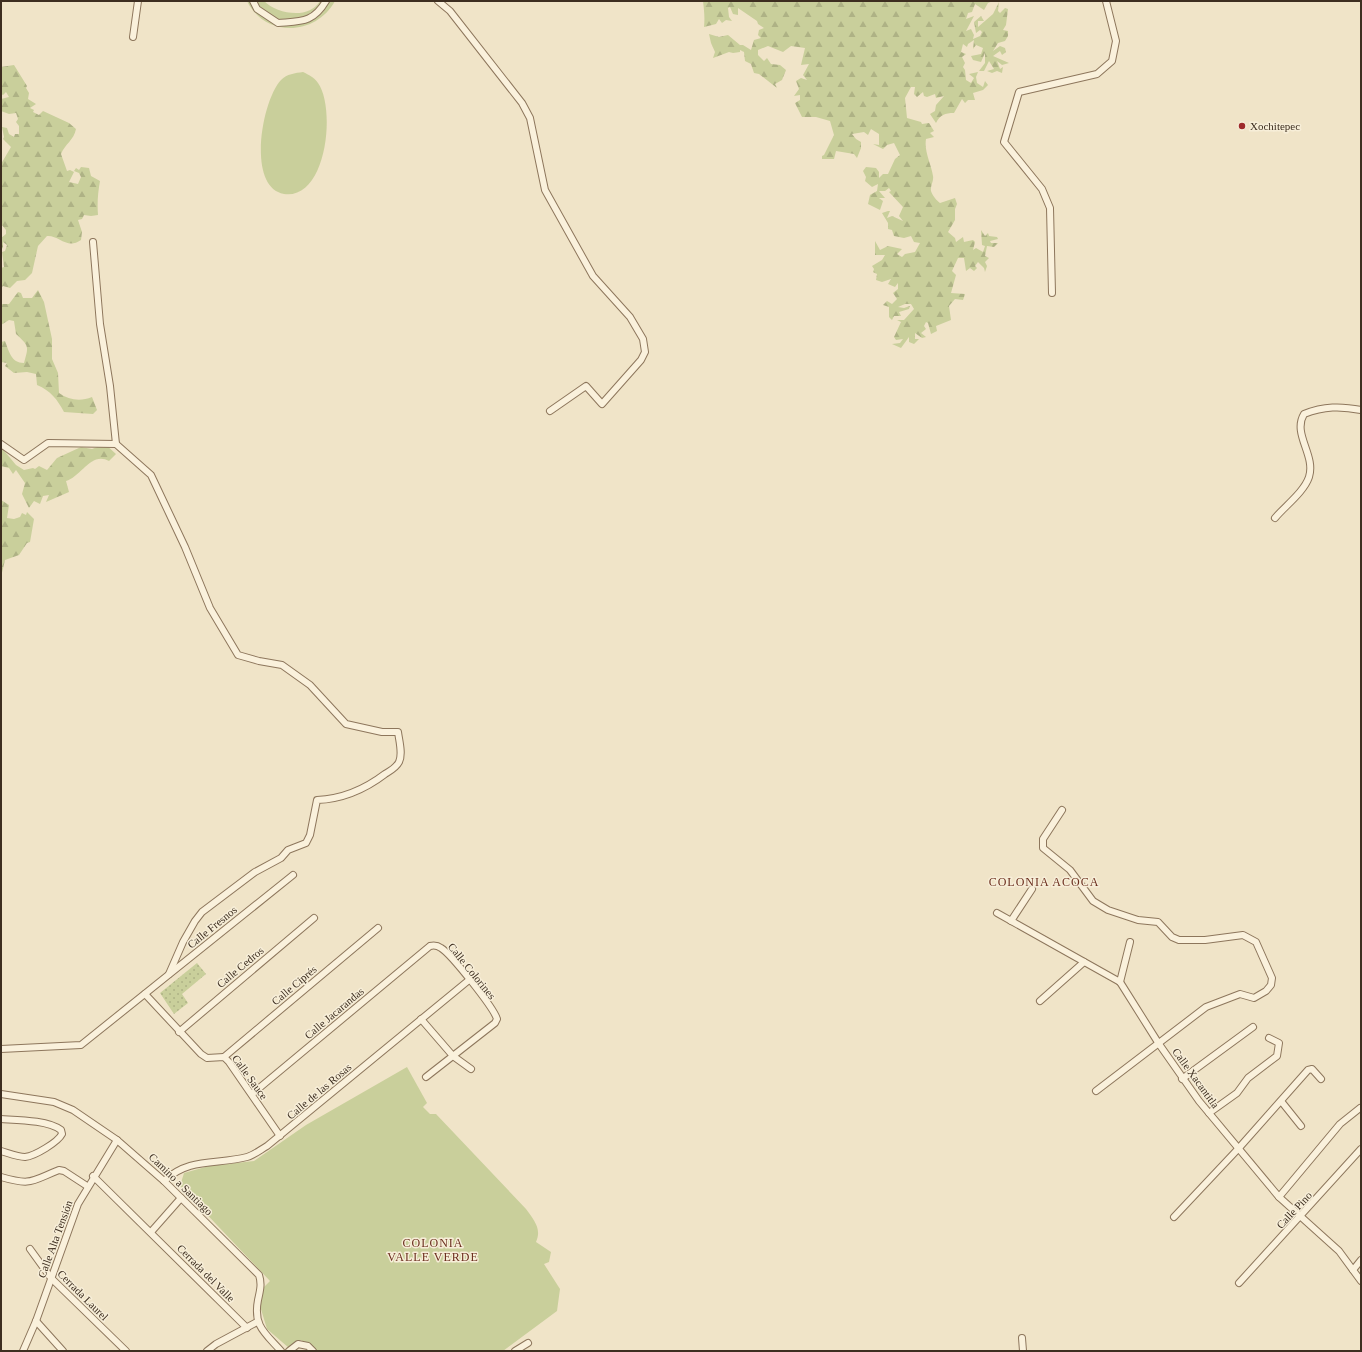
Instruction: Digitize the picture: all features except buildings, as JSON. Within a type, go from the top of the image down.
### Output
[{"type":"street","points":[[133,37],[138,1]]},
{"type":"street","points":[[253,1],[257,9],[278,24],[307,21],[320,11],[326,1]]},
{"type":"street","points":[[438,1],[450,11],[522,103],[530,118],[546,190],[593,276],[630,317],[642,339],[645,352],[641,360],[602,404],[586,386],[550,411]]},
{"type":"street","points":[[1052,293],[1050,208],[1042,189],[1004,142],[1020,92],[1097,74],[1112,61],[1116,41],[1106,1]]},
{"type":"street","points":[[93,242],[100,324],[110,386],[116,444]]},
{"type":"street","points":[[1274,518],[1302,488],[1309,477],[1310,467],[1308,455],[1300,425],[1304,414],[1326,408],[1338,407],[1361,410]]},
{"type":"street","points":[[1,444],[24,460],[48,443],[116,444],[151,475],[185,547],[210,608],[238,654],[259,661],[282,665],[310,684],[346,724],[382,732],[398,732],[401,756],[399,762],[394,768],[358,791],[331,799],[317,800],[310,835],[306,843],[288,850],[281,858],[255,872],[202,912],[195,920],[183,942],[169,974]]},
{"type":"street","points":[[1062,810],[1043,839],[1043,848],[1070,870],[1093,901],[1108,910],[1138,920],[1158,922],[1172,937],[1179,940],[1205,940],[1243,935],[1249,937],[1256,942],[1272,978],[1270,985],[1259,996],[1254,998],[1240,994],[1206,1007],[1159,1044],[1096,1090]]},
{"type":"street","name":"Calle Fresnos","points":[[1,1049],[81,1046],[293,875]]},
{"type":"street","points":[[1011,921],[1032,889]]},
{"type":"street","name":"Calle Xacantitla","points":[[997,913],[1120,982],[1182,1078],[1238,1149],[1279,1197],[1336,1248],[1361,1281]]},
{"type":"street","name":"Calle Cedros","points":[[179,1032],[314,918]]},
{"type":"street","name":"Calle Ciprés","points":[[224,1058],[378,928]]},
{"type":"street","points":[[1120,982],[1130,942]]},
{"type":"street","name":"Calle Colorines","points":[[430,946],[436,945],[443,949],[496,1016],[495,1023],[453,1056]]},
{"type":"street","name":"Calle Jacarandas","points":[[252,1094],[430,946]]},
{"type":"street","points":[[1040,1000],[1084,962]]},
{"type":"street","name":"Calle de las Rosas","points":[[164,1181],[178,1170],[190,1165],[248,1156],[267,1146],[469,980]]},
{"type":"street","name":"Calle Sauce","points":[[145,994],[201,1054],[207,1058],[224,1058],[252,1094],[280,1136]]},
{"type":"street","points":[[421,1019],[453,1056],[471,1069]]},
{"type":"street","points":[[1182,1078],[1253,1027]]},
{"type":"street","points":[[1209,1113],[1237,1093],[1248,1078],[1277,1056],[1279,1043],[1269,1038]]},
{"type":"street","points":[[426,1076],[453,1056]]},
{"type":"street","points":[[1174,1217],[1310,1069],[1321,1079]]},
{"type":"street","name":"Camino a Santiago","points":[[1,1094],[54,1102],[72,1110],[117,1140],[164,1181],[259,1275],[261,1288],[257,1308],[257,1322]]},
{"type":"street","points":[[1281,1101],[1301,1126]]},
{"type":"street","points":[[1279,1197],[1340,1124],[1360,1108]]},
{"type":"street","points":[[1,1119],[44,1124],[58,1128],[61,1130],[62,1134],[55,1143],[30,1156],[25,1157],[1,1151]]},
{"type":"street","name":"Calle Alta Tensión","points":[[23,1351],[52,1278],[75,1211],[87,1186],[117,1140]]},
{"type":"street","name":"Calle Pino","points":[[1239,1282],[1361,1149]]},
{"type":"street","points":[[1,1177],[18,1182],[29,1182],[38,1180],[59,1170],[87,1186]]},
{"type":"street","name":"Cerrada del Valle","points":[[93,1176],[247,1328]]},
{"type":"street","points":[[151,1232],[181,1198]]},
{"type":"street","name":"Cerrada Laurel","points":[[30,1249],[52,1278],[126,1351]]},
{"type":"street","points":[[1353,1270],[1361,1260]]},
{"type":"street","points":[[36,1321],[63,1351]]},
{"type":"street","points":[[207,1351],[216,1344],[257,1322],[281,1351]]},
{"type":"street","points":[[1022,1338],[1023,1351]]},
{"type":"street","points":[[515,1351],[528,1343]]},
{"type":"street","points":[[289,1351],[298,1344],[308,1346],[313,1351]]},
{"type":"green space","points":[[247,1],[264,1],[270,6],[285,12],[301,13],[315,7],[320,1],[335,1],[327,13],[316,21],[304,26],[291,28],[266,22],[255,13]]},
{"type":"green space","points":[[703,1],[993,1],[988,3],[984,10],[975,4],[972,12],[968,13],[966,19],[974,16],[966,31],[971,29],[974,35],[973,39],[980,36],[982,32],[980,30],[976,33],[974,22],[981,16],[984,21],[978,21],[978,27],[993,14],[999,2],[998,11],[1000,13],[1005,8],[1008,9],[1006,25],[1003,30],[1008,31],[1008,36],[1005,41],[998,43],[993,51],[1000,46],[1005,48],[1006,52],[1002,55],[1000,51],[993,56],[1009,63],[1002,65],[997,61],[1000,69],[1003,67],[1002,73],[997,71],[992,73],[987,71],[994,69],[989,61],[984,71],[979,71],[985,63],[985,53],[981,62],[973,60],[971,56],[981,54],[983,48],[976,45],[973,49],[974,40],[968,44],[967,47],[963,44],[961,52],[966,54],[962,57],[965,63],[963,67],[965,70],[966,80],[971,83],[974,78],[969,74],[978,72],[976,77],[977,83],[983,87],[985,81],[988,85],[983,90],[973,93],[975,100],[968,100],[965,103],[962,99],[954,113],[943,115],[936,123],[930,114],[935,111],[936,105],[944,96],[936,98],[935,94],[927,97],[924,96],[923,92],[917,97],[914,94],[915,87],[911,87],[905,98],[907,118],[921,122],[922,124],[929,123],[934,131],[930,133],[934,137],[926,139],[927,153],[933,176],[931,191],[940,203],[955,198],[957,204],[955,209],[955,220],[948,232],[955,238],[956,242],[963,237],[964,242],[973,240],[975,242],[973,250],[976,248],[983,252],[985,246],[982,245],[981,230],[985,236],[988,233],[989,236],[997,237],[998,239],[990,241],[991,243],[998,243],[994,247],[987,246],[985,256],[989,258],[985,262],[987,266],[985,272],[984,268],[978,262],[975,266],[977,268],[974,271],[970,268],[966,271],[964,258],[958,258],[952,271],[956,275],[951,293],[965,294],[963,300],[955,299],[949,306],[951,320],[936,326],[937,331],[931,334],[928,323],[926,322],[924,326],[926,329],[921,333],[926,337],[922,338],[915,333],[915,339],[919,339],[914,344],[909,342],[909,337],[901,348],[892,344],[900,343],[903,339],[896,340],[894,337],[901,322],[897,320],[904,320],[914,309],[911,304],[905,304],[898,307],[904,308],[910,306],[909,309],[899,312],[901,316],[894,316],[892,320],[889,317],[889,307],[883,305],[887,301],[892,304],[897,299],[893,293],[898,289],[898,283],[895,287],[888,284],[891,279],[882,282],[876,280],[877,274],[873,272],[874,269],[872,266],[882,260],[885,255],[875,255],[875,241],[880,250],[888,246],[902,249],[897,254],[902,257],[905,254],[915,252],[920,243],[914,242],[911,236],[904,238],[894,236],[892,230],[888,229],[888,223],[882,213],[890,211],[887,218],[892,216],[903,221],[899,216],[903,207],[889,192],[891,191],[889,188],[885,191],[879,191],[885,198],[879,198],[883,201],[880,210],[868,204],[870,195],[877,191],[878,184],[872,187],[865,181],[866,177],[863,171],[866,167],[876,168],[879,172],[879,178],[883,174],[888,174],[895,159],[900,155],[894,143],[887,145],[883,149],[873,144],[879,145],[879,134],[871,129],[868,135],[864,132],[852,134],[861,142],[861,148],[857,158],[854,154],[836,151],[834,159],[822,159],[822,156],[824,155],[834,135],[830,121],[816,117],[802,117],[795,103],[800,100],[800,95],[794,96],[799,89],[796,81],[801,78],[807,80],[803,75],[809,64],[801,65],[805,48],[791,46],[783,52],[768,46],[758,50],[758,55],[764,61],[767,58],[771,64],[780,65],[786,70],[782,80],[775,84],[777,88],[759,74],[754,73],[751,64],[745,61],[744,52],[740,50],[740,52],[729,52],[713,58],[715,52],[709,34],[719,37],[728,35],[740,45],[743,45],[751,50],[754,40],[761,38],[758,35],[759,30],[764,28],[758,24],[757,21],[738,8],[738,15],[733,14],[730,7],[728,8],[729,17],[732,21],[726,20],[722,23],[719,19],[716,24],[704,27]]},
{"type":"green space","points":[[14,65],[27,86],[26,88],[29,93],[28,99],[36,104],[30,108],[34,110],[33,112],[39,115],[43,111],[69,123],[76,129],[75,133],[61,154],[67,171],[70,170],[74,172],[69,182],[78,184],[81,177],[79,173],[74,171],[76,168],[79,170],[81,167],[89,168],[91,176],[100,181],[98,215],[84,215],[82,219],[78,220],[82,232],[81,240],[76,243],[67,243],[51,236],[47,236],[38,246],[32,273],[25,280],[17,281],[10,288],[3,286],[1,288],[1,268],[4,267],[2,252],[5,251],[7,245],[3,242],[3,248],[1,249],[1,238],[6,234],[6,230],[1,224],[1,164],[11,147],[3,139],[2,127],[7,128],[9,134],[14,137],[15,134],[19,134],[19,126],[16,122],[18,119],[16,113],[9,114],[1,111],[1,99],[9,97],[6,92],[3,95],[1,94],[1,67]]},
{"type":"green space","points":[[303,72],[311,76],[318,83],[323,95],[326,112],[324,150],[318,168],[310,183],[299,192],[284,194],[272,188],[265,176],[261,160],[261,142],[268,105],[274,90],[283,78],[294,73]]},
{"type":"green space","points":[[38,290],[44,302],[52,339],[52,359],[58,373],[59,393],[75,400],[92,397],[97,410],[93,414],[64,412],[53,396],[37,385],[36,374],[27,372],[14,373],[5,366],[7,363],[1,362],[1,342],[5,341],[13,359],[24,363],[27,347],[16,334],[14,321],[9,320],[1,325],[1,304],[9,304],[18,292],[21,293],[23,298],[32,298]]},
{"type":"green space","points":[[105,444],[116,454],[109,461],[97,459],[91,462],[77,475],[66,481],[69,492],[46,502],[49,495],[43,496],[40,504],[34,501],[29,508],[22,494],[25,483],[16,470],[13,474],[9,468],[1,466],[1,447],[16,465],[24,470],[35,469],[39,466],[47,470],[57,458],[81,447],[92,449]]},
{"type":"green space","points":[[1,500],[9,505],[7,518],[14,519],[20,517],[22,513],[26,515],[27,512],[34,519],[30,542],[27,543],[19,555],[5,560],[1,577]]},
{"type":"green space","points":[[197,963],[206,974],[182,994],[188,1003],[174,1014],[160,993]]},
{"type":"green space","points":[[407,1067],[427,1103],[423,1107],[430,1114],[436,1114],[526,1209],[534,1221],[538,1229],[538,1237],[536,1242],[551,1252],[549,1262],[544,1264],[560,1289],[557,1311],[503,1351],[318,1351],[301,1340],[289,1348],[267,1329],[260,1306],[263,1288],[270,1281],[180,1186],[184,1173],[209,1166],[254,1161],[306,1125]]},
{"type":"place","name":"Xochitepec","points":[[1242,126]]},
{"type":"district","name":"COLONIA ACOCA","points":[[1044,882]]},
{"type":"district","name":"COLONIA VALLE VERDE","points":[[433,1250]]}]
